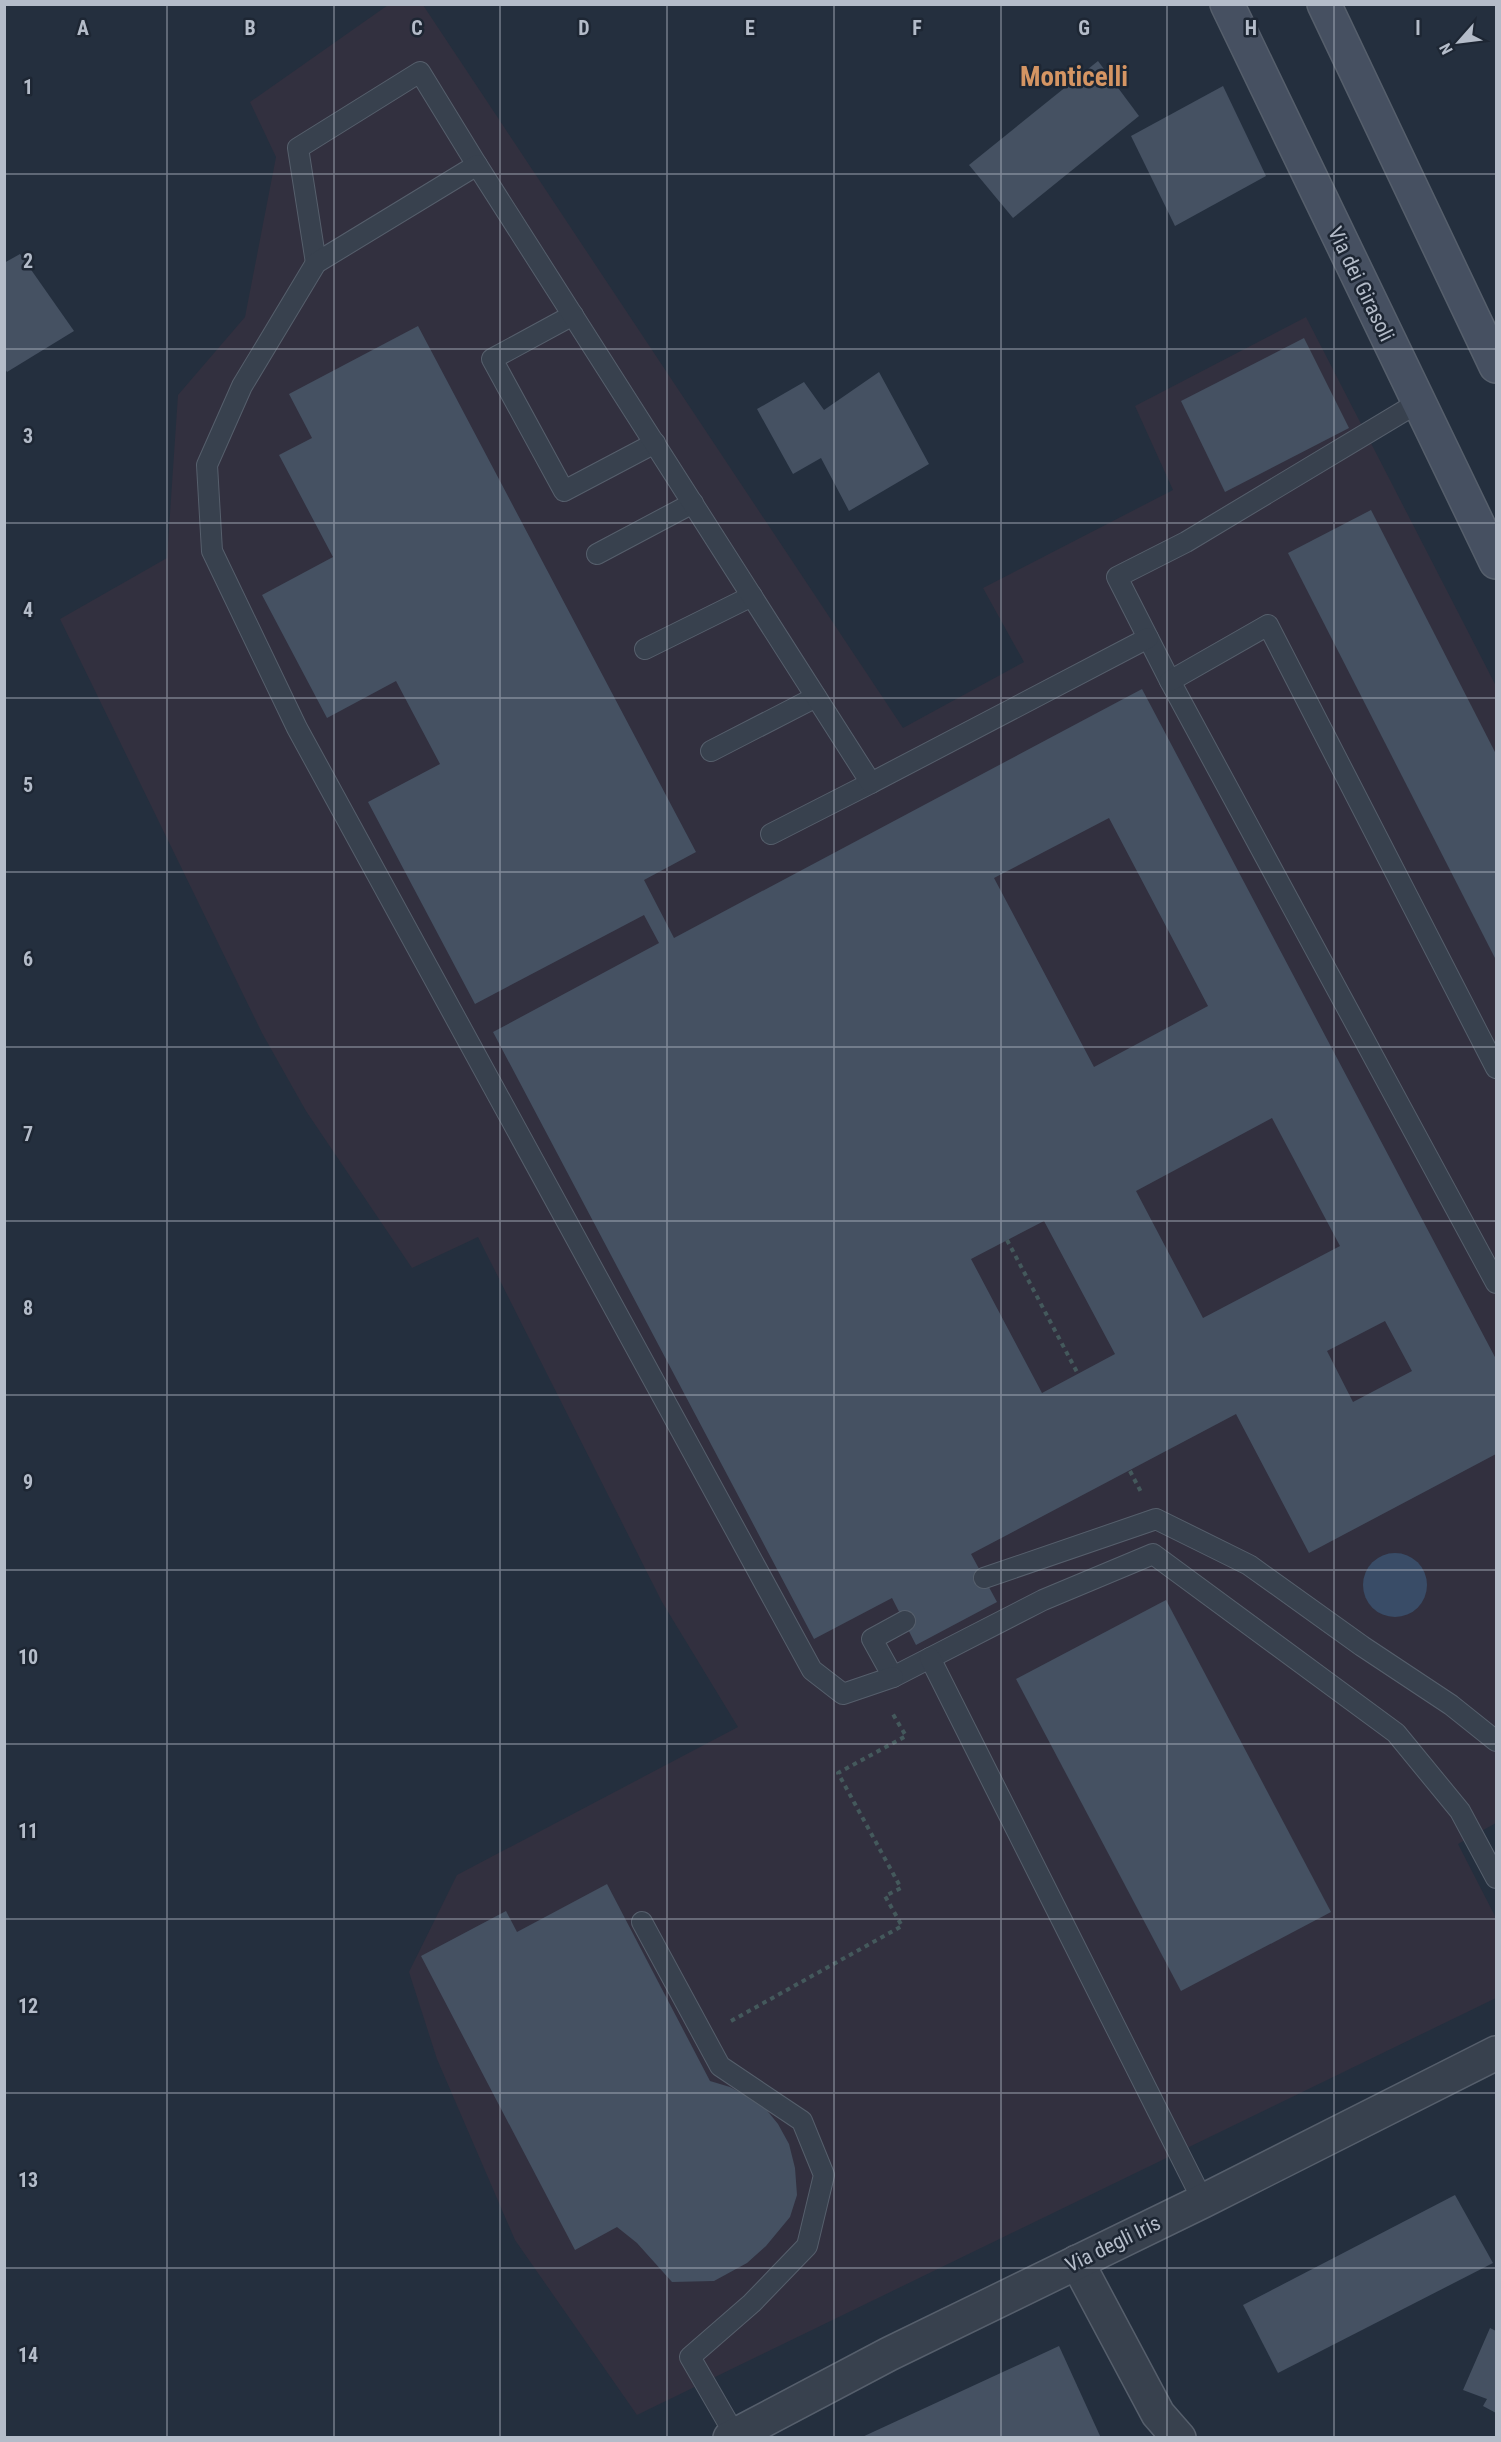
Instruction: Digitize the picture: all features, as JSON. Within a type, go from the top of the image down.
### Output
[{"type":"main road","name":"Via dei Girasoli","points":[[1227,4],[1497,562]]},
{"type":"main road","points":[[1324,4],[1497,366]]},
{"type":"street","name":"Via degli Iris","points":[[733,2436],[889,2354],[1203,2201],[1497,2053]]},
{"type":"street","points":[[1077,2262],[1158,2414],[1179,2438]]},
{"type":"lane","points":[[316,263],[298,148],[420,72],[871,783]]},
{"type":"lane","points":[[477,165],[316,263],[242,386],[207,465],[212,551],[297,728],[812,1670],[843,1694],[884,1680],[1043,1600],[1153,1554]]},
{"type":"lane","points":[[573,315],[492,359],[564,491],[655,443]]},
{"type":"lane","points":[[1419,402],[1186,542],[1117,577],[1170,681],[1497,1283]]},
{"type":"lane","points":[[597,554],[693,503]]},
{"type":"lane","points":[[645,649],[752,596]]},
{"type":"lane","points":[[1170,681],[1268,625],[1497,1068]]},
{"type":"lane","points":[[771,834],[1148,638]]},
{"type":"lane","points":[[711,751],[816,697]]},
{"type":"lane","points":[[1153,1554],[1156,1519]]},
{"type":"lane","points":[[984,1578],[1156,1519],[1249,1565],[1362,1646],[1451,1705],[1497,1741]]},
{"type":"lane","points":[[1153,1554],[1396,1733],[1460,1811],[1497,1878]]},
{"type":"lane","points":[[884,1680],[872,1639],[904,1621]]},
{"type":"lane","points":[[930,1658],[1203,2201]]},
{"type":"lane","points":[[642,1922],[720,2066],[802,2121],[824,2175],[807,2246],[752,2302],[690,2358],[733,2436]]},
{"type":"path","points":[[1007,1240],[1078,1374]]},
{"type":"path","points":[[704,2036],[902,1926],[885,1896],[901,1888],[838,1773],[906,1736],[884,1680]]},
{"type":"shaded area","points":[[388,5],[423,5],[903,728],[1024,662],[983,588],[1173,490],[1135,406],[1306,317],[1496,686],[1496,1823],[1458,1844],[1496,1918],[1496,1998],[637,2415],[515,2240],[437,2059],[409,1972],[457,1875],[738,1727],[662,1602],[478,1237],[412,1268],[306,1111],[262,1033],[60,619],[167,558],[178,395],[245,317],[276,157],[250,102]]},
{"type":"water","points":[[1389,1553],[1401,1553],[1418,1562],[1425,1573],[1427,1585],[1425,1597],[1418,1608],[1401,1617],[1389,1617],[1377,1612],[1368,1603],[1363,1591],[1363,1579],[1368,1567],[1377,1558]]},
{"type":"building","points":[[1098,61],[1139,116],[1013,218],[969,165]]},
{"type":"building","points":[[1223,86],[1266,176],[1175,226],[1131,136]]},
{"type":"building","points":[[20,254],[74,331],[7,372],[4,367],[4,263]]},
{"type":"building","points":[[418,326],[696,852],[644,880],[674,938],[1142,689],[1496,1359],[1496,1454],[1309,1553],[1236,1414],[971,1554],[997,1602],[916,1645],[892,1598],[814,1639],[493,1032],[659,943],[644,915],[475,1004],[368,802],[440,764],[396,681],[327,718],[262,595],[333,557],[279,455],[312,438],[289,394]],"holes":[[[1109,818],[1208,1006],[1094,1067],[994,878]],[[1272,1118],[1340,1246],[1203,1318],[1136,1191]],[[1044,1221],[1115,1354],[1042,1393],[971,1259]],[[1385,1321],[1412,1371],[1353,1402],[1327,1351]]]},
{"type":"building","points":[[1304,338],[1349,428],[1225,492],[1181,401]]},
{"type":"building","points":[[879,372],[929,464],[849,511],[821,458],[793,474],[757,409],[804,382],[824,410]]},
{"type":"building","points":[[1371,510],[1496,754],[1496,960],[1288,553]]},
{"type":"building","points":[[1166,1600],[1331,1912],[1181,1991],[1016,1679]]},
{"type":"building","points":[[607,1884],[710,2081],[730,2087],[761,2103],[778,2124],[789,2144],[795,2168],[797,2195],[790,2217],[766,2246],[747,2263],[714,2281],[672,2282],[637,2243],[617,2227],[575,2250],[421,1956],[506,1911],[517,1932]]},
{"type":"building","points":[[1455,2195],[1493,2263],[1278,2373],[1243,2305]]},
{"type":"building","points":[[1490,2328],[1496,2331],[1496,2413],[1483,2406],[1487,2399],[1463,2390]]},
{"type":"building","points":[[1059,2346],[1101,2438],[860,2438]]},
{"type":"district","name":"Monticelli","points":[[1074,77]]}]
